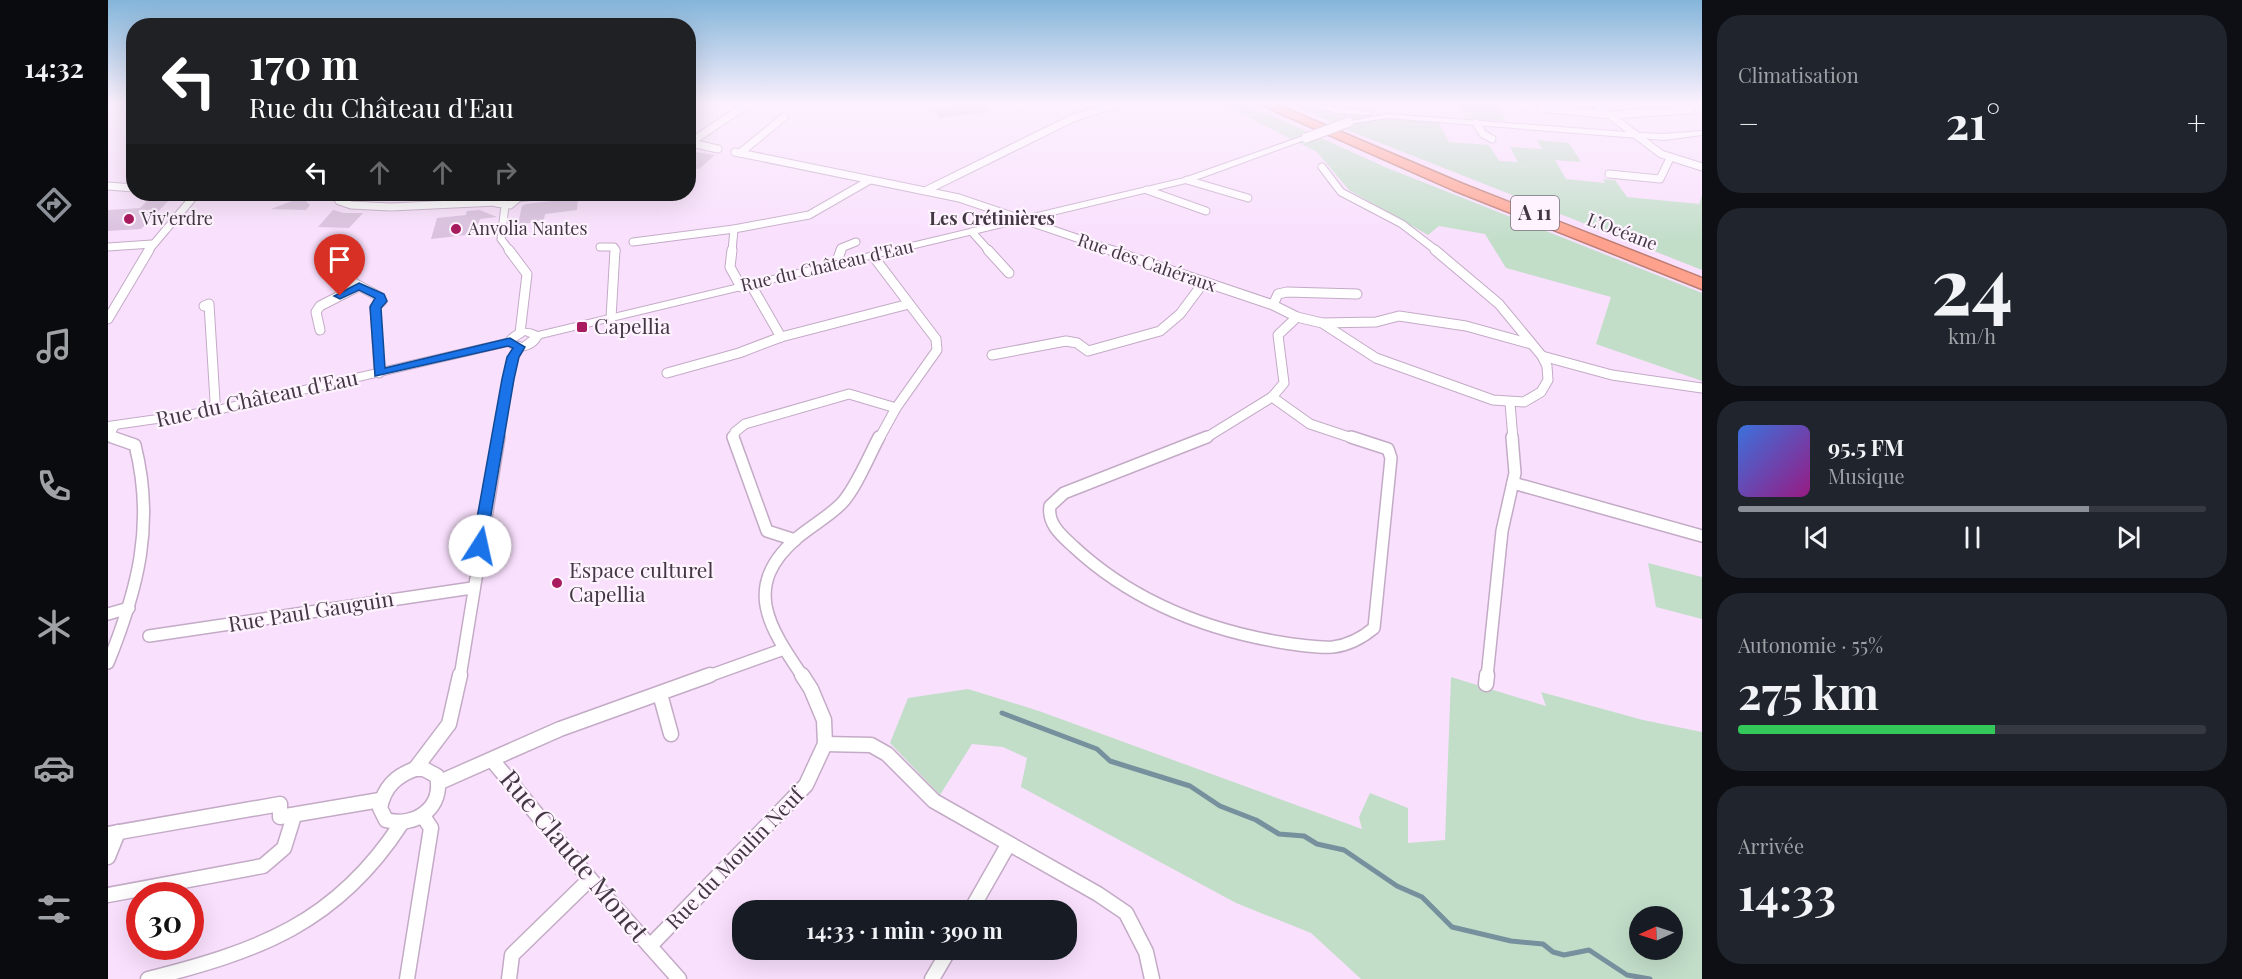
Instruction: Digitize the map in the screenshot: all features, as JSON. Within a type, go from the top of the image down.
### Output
[{"type":"highway","name":"L’Océane","points":[[1368,149],[1483,198],[1702,284]]},
{"type":"highway","name":"L’Océane","points":[[1381,149],[1481,191],[1702,278]]},
{"type":"street","name":"Rue des Cahéraux","points":[[741,149],[737,152],[927,190],[1021,220],[1272,305],[1297,317],[1322,323],[1376,358],[1510,403]]},
{"type":"street","points":[[927,190],[1011,149]]},
{"type":"street","name":"Rue du Château d'Eau","points":[[536,336],[1187,180],[1276,149]]},
{"type":"street","points":[[1653,149],[1670,158],[1702,167]]},
{"type":"street","points":[[1609,174],[1660,180],[1670,158]]},
{"type":"street","points":[[1322,167],[1341,192],[1402,224],[1463,271],[1498,304],[1542,356],[1547,366],[1548,380],[1541,392],[1524,402],[1510,403],[1515,473],[1502,531],[1486,684]]},
{"type":"street","points":[[633,242],[734,229],[816,212],[870,180]]},
{"type":"street","points":[[1187,180],[1204,187],[1248,198]]},
{"type":"street","points":[[108,186],[126,187]]},
{"type":"street","points":[[1147,190],[1201,207],[1206,211]]},
{"type":"street","points":[[108,320],[152,244],[190,201]]},
{"type":"street","points":[[339,201],[356,206],[444,206],[496,202],[505,206],[515,201]]},
{"type":"street","points":[[416,769],[432,771],[440,782],[437,800],[423,816],[401,824],[386,820],[382,815],[380,800],[384,792],[398,777],[416,769],[449,724],[455,705],[472,588],[508,379],[515,344],[520,333],[528,274],[501,239],[505,206]]},
{"type":"street","points":[[734,229],[730,267],[781,337]]},
{"type":"street","points":[[972,232],[1009,273]]},
{"type":"street","points":[[836,264],[841,248],[856,242]]},
{"type":"street","points":[[108,247],[152,244]]},
{"type":"street","points":[[600,247],[615,247],[616,252],[611,318]]},
{"type":"street","points":[[873,255],[938,345],[896,408],[842,503],[795,540],[775,564],[764,585],[765,610],[784,649],[811,689],[824,720],[825,744],[871,745],[887,754],[934,801],[1126,912],[1146,952],[1152,979]]},
{"type":"street","points":[[332,265],[335,273],[380,297],[382,301],[375,307],[380,373]]},
{"type":"street","points":[[992,355],[1066,341],[1077,343],[1088,351],[1160,331],[1180,314],[1204,282]]},
{"type":"street","points":[[320,330],[316,312],[320,306],[359,286]]},
{"type":"street","points":[[1272,305],[1278,294],[1287,292],[1356,294]]},
{"type":"street","points":[[204,306],[209,304],[215,401],[213,411]]},
{"type":"street","points":[[667,373],[760,346],[781,337],[909,304]]},
{"type":"street","points":[[1322,323],[1376,322],[1399,316],[1466,326],[1531,344]]},
{"type":"street","points":[[1272,398],[1311,424],[1388,450],[1391,458],[1374,628],[1363,639],[1343,647],[1305,646],[1240,636],[1188,617],[1144,596],[1101,570],[1067,541],[1050,519],[1048,511],[1053,500],[1064,493],[1200,441],[1272,398],[1282,390],[1284,383],[1278,336],[1297,317]]},
{"type":"street","points":[[515,344],[532,343],[536,336],[528,332],[520,333]]},
{"type":"street","name":"Rue du Château d'Eau","points":[[111,426],[213,411],[515,344]]},
{"type":"street","points":[[1542,356],[1612,375],[1702,388]]},
{"type":"street","points":[[795,540],[767,531],[732,440],[735,432],[745,424],[849,394],[896,408]]},
{"type":"street","points":[[108,663],[137,584],[145,542],[141,463],[135,445],[112,437],[111,426]]},
{"type":"street","points":[[1513,483],[1702,536]]},
{"type":"street","name":"Rue Paul Gauguin","points":[[149,636],[472,588]]},
{"type":"street","points":[[108,614],[129,608]]},
{"type":"street","points":[[440,782],[560,729],[784,649]]},
{"type":"street","points":[[660,694],[671,734]]},
{"type":"street","name":"Rue du Moulin Neuf","points":[[650,946],[806,785],[825,744]]},
{"type":"street","name":"Rue Claude Monet","points":[[493,760],[590,879],[679,979]]},
{"type":"street","points":[[108,857],[113,833],[280,804],[280,817],[380,800]]},
{"type":"street","points":[[108,895],[263,866],[284,848],[294,816]]},
{"type":"street","points":[[407,979],[431,828],[423,816]]},
{"type":"street","points":[[148,979],[239,954],[304,922],[368,871],[388,847],[401,824]]},
{"type":"street","points":[[977,900],[1008,845]]},
{"type":"street","points":[[509,979],[512,955],[590,879]]},
{"type":"street","points":[[932,979],[943,960]]},
{"type":"green space","points":[[1310,149],[1345,149],[1385,167],[1702,293],[1702,381],[1596,344],[1611,297],[1506,268],[1485,234],[1439,226],[1428,235],[1349,190],[1317,152]]},
{"type":"green space","points":[[1395,149],[1491,149],[1499,161],[1518,162],[1511,149],[1573,149],[1581,162],[1555,160],[1566,179],[1605,183],[1603,179],[1615,180],[1627,197],[1699,204],[1702,195],[1702,270]]},
{"type":"green space","points":[[1648,563],[1702,577],[1702,619],[1656,607]]},
{"type":"green space","points":[[1451,677],[1546,706],[1541,692],[1643,720],[1702,732],[1702,979],[1361,979],[1311,933],[1236,903],[1021,787],[1027,758],[1003,747],[972,744],[940,795],[890,743],[908,698],[968,689],[1039,711],[1362,829],[1359,817],[1370,793],[1408,808],[1408,843],[1445,840]]},
{"type":"building","points":[[696,153],[715,155],[699,169],[696,168]]},
{"type":"building","name":"Viv'erdre","points":[[147,201],[168,201],[141,229],[108,231],[108,210],[140,208]]},
{"type":"building","points":[[292,201],[306,201],[310,205],[306,210],[271,209]]},
{"type":"building","points":[[578,201],[577,210],[545,214],[544,219],[539,222],[518,224],[522,206]]},
{"type":"building","points":[[333,210],[344,213],[363,213],[349,228],[318,227]]},
{"type":"building","name":"Anvolia Nantes","points":[[480,210],[497,217],[480,219],[475,234],[431,239],[437,218],[466,215],[467,211]]},
{"type":"waterway","points":[[1002,713],[1097,749],[1110,761],[1190,786],[1220,806],[1256,820],[1279,834],[1304,836],[1317,844],[1344,850],[1397,886],[1422,897],[1452,927],[1511,941],[1543,944],[1553,952],[1564,955],[1589,950],[1627,975],[1650,979]]},
{"type":"place","name":"Viv'erdre","points":[[129,219]]},
{"type":"place","name":"Anvolia Nantes","points":[[456,229]]},
{"type":"place","name":"Capellia","points":[[582,327]]},
{"type":"place","name":"Espace culturel Capellia","points":[[557,583]]},
{"type":"district","name":"Les Crétinières","points":[[992,219]]},
{"type":"route","points":[[340,296],[359,286],[380,297],[382,301],[375,307],[380,373],[510,342],[513,346],[520,347],[513,357],[508,379],[480,546]]}]
